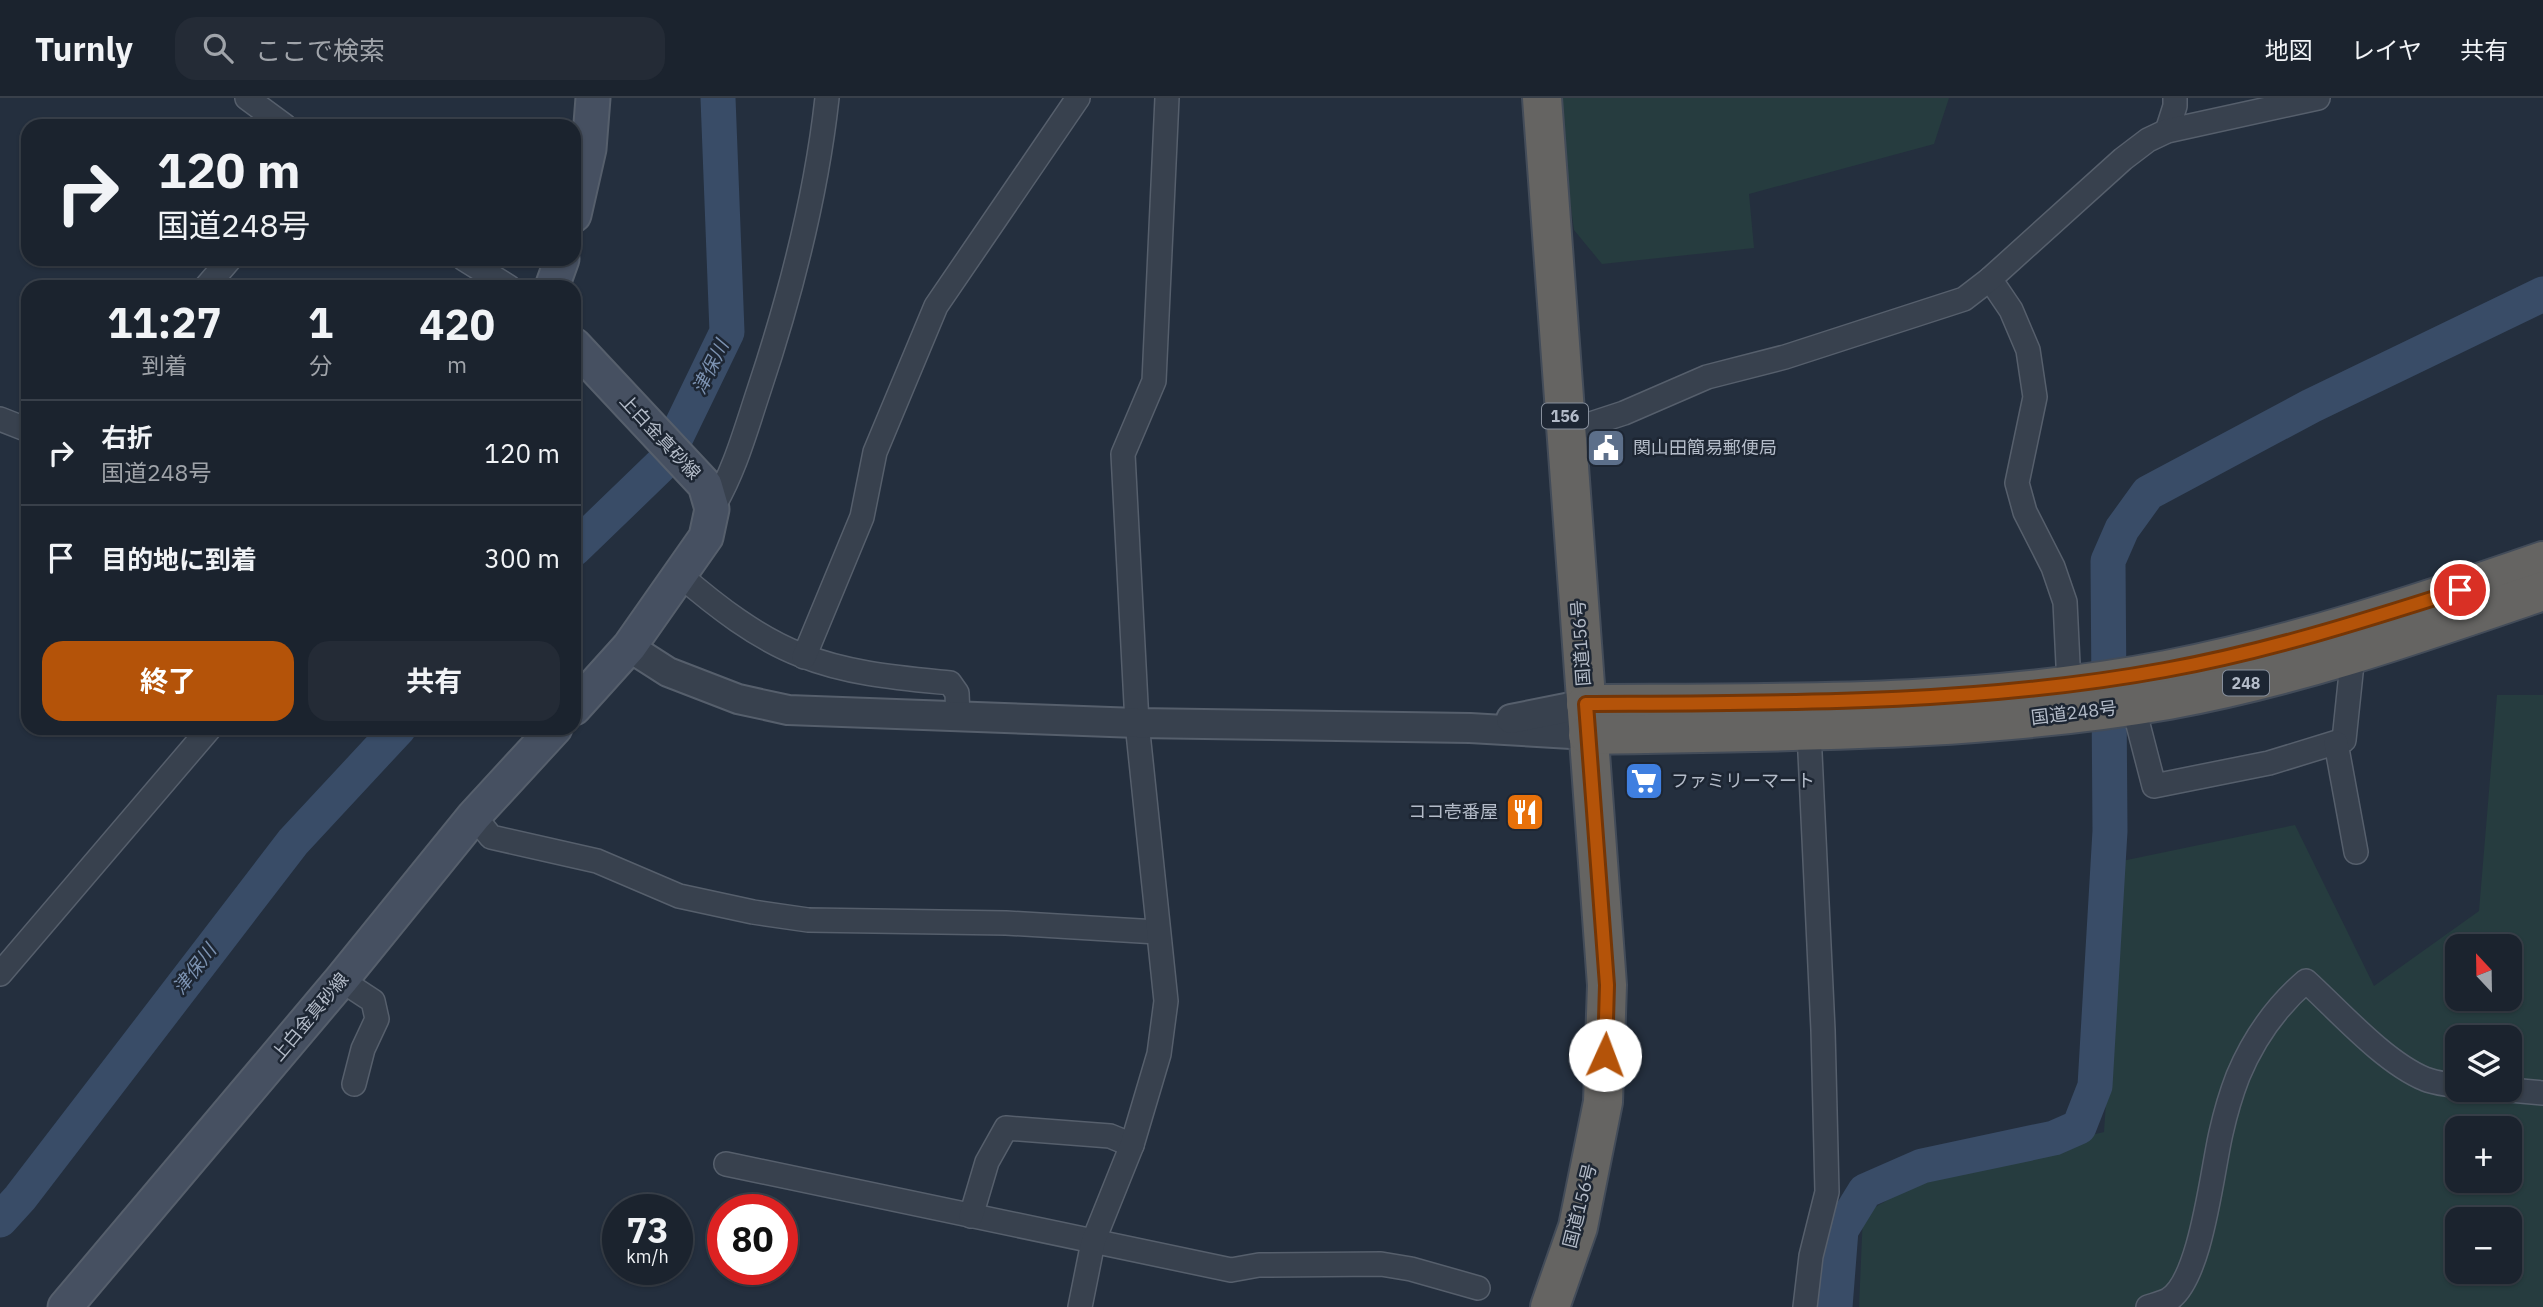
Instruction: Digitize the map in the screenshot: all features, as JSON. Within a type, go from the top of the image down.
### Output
[{"type":"highway","name":"国道156号","points":[[1542,98],[1607,985],[1603,1102],[1578,1227],[1553,1306]]},
{"type":"highway","name":"国道248号","points":[[1587,720],[2069,685],[2166,670],[2264,648],[2363,621],[2543,561]]},
{"type":"highway","name":"国道248号","points":[[1587,720],[1809,732],[2070,715],[2269,678],[2353,654],[2543,591]]},
{"type":"main road","points":[[581,184],[589,149],[593,98]]},
{"type":"main road","name":"上白金真砂線","points":[[581,353],[709,497]]},
{"type":"main road","points":[[581,700],[629,647],[706,537],[709,497]]},
{"type":"main road","name":"上白金真砂線","points":[[65,1307],[341,980],[474,816],[549,735]]},
{"type":"street","points":[[247,98],[276,119]]},
{"type":"street","points":[[709,497],[729,480],[779,327],[808,222],[827,98]]},
{"type":"street","points":[[804,657],[862,517],[875,452],[936,306],[1078,98]]},
{"type":"street","points":[[1080,1307],[1093,1242],[1132,1145],[1159,1055],[1166,1001],[1137,723],[1122,454],[1154,381],[1167,98]]},
{"type":"street","points":[[2167,131],[2175,98]]},
{"type":"street","points":[[1566,432],[1624,413],[1707,377],[1785,357],[1964,299],[2148,140],[2167,131],[2276,102],[2318,98]]},
{"type":"street","points":[[212,280],[224,266]]},
{"type":"street","points":[[475,266],[498,280]]},
{"type":"street","points":[[1990,279],[2011,310],[2028,350],[2035,397],[2017,483],[2025,512],[2053,567],[2065,602],[2069,685]]},
{"type":"street","points":[[0,419],[21,427]]},
{"type":"street","points":[[680,575],[749,627],[783,648],[804,657],[852,670],[950,683],[957,693],[958,717]]},
{"type":"street","points":[[629,647],[668,672],[738,699],[788,710],[1137,723],[1470,727],[1587,720]]},
{"type":"street","points":[[2133,705],[2154,786],[2269,763],[2344,740],[2353,654]]},
{"type":"street","points":[[1805,1307],[1811,1256],[1827,1192],[1823,1030],[1809,732]]},
{"type":"street","points":[[0,974],[204,735]]},
{"type":"street","points":[[2336,743],[2356,852]]},
{"type":"street","points":[[474,816],[491,837],[597,861],[679,896],[753,912],[808,920],[1006,923],[1157,932]]},
{"type":"street","points":[[341,980],[373,1001],[377,1019],[363,1049],[354,1084]]},
{"type":"street","points":[[2148,1307],[2170,1299],[2189,1274],[2199,1240],[2221,1132],[2238,1076],[2264,1028],[2288,996],[2306,981],[2396,1061],[2425,1080],[2445,1084]]},
{"type":"street","points":[[2522,1091],[2543,1093]]},
{"type":"street","points":[[971,1216],[987,1162],[1006,1128],[1110,1136],[1132,1145]]},
{"type":"street","points":[[726,1164],[1231,1270],[1259,1265],[1381,1264],[1411,1269],[1478,1288]]},
{"type":"green space","points":[[1556,98],[1949,98],[1934,144],[1749,194],[1754,248],[1602,264],[1574,230]]},
{"type":"green space","points":[[2497,695],[2543,695],[2543,1307],[1859,1307],[1863,1214],[1939,1171],[2104,1132],[2122,861],[2295,825],[2374,986],[2445,935],[2445,1012],[2522,1012],[2522,934],[2447,934],[2479,911]]},
{"type":"waterway","name":"津保川","points":[[581,542],[664,462],[727,332],[718,98]]},
{"type":"waterway","points":[[1835,1307],[1841,1230],[1865,1191],[1922,1166],[2054,1138],[2079,1127],[2095,1086],[2110,831],[2108,561],[2122,529],[2148,493],[2311,406],[2543,294]]},
{"type":"waterway","name":"津保川","points":[[0,1220],[20,1198],[293,842],[392,735]]},
{"type":"place","name":"関山田簡易郵便局","points":[[1606,448]]},
{"type":"place","name":"ファミリーマート","points":[[1644,781]]},
{"type":"place","name":"ココ壱番屋","points":[[1525,812]]},
{"type":"route","points":[[1605,1055],[1607,985],[1586,704],[1808,702],[1939,696],[2069,685],[2166,670],[2264,648],[2363,621],[2460,590]]}]
